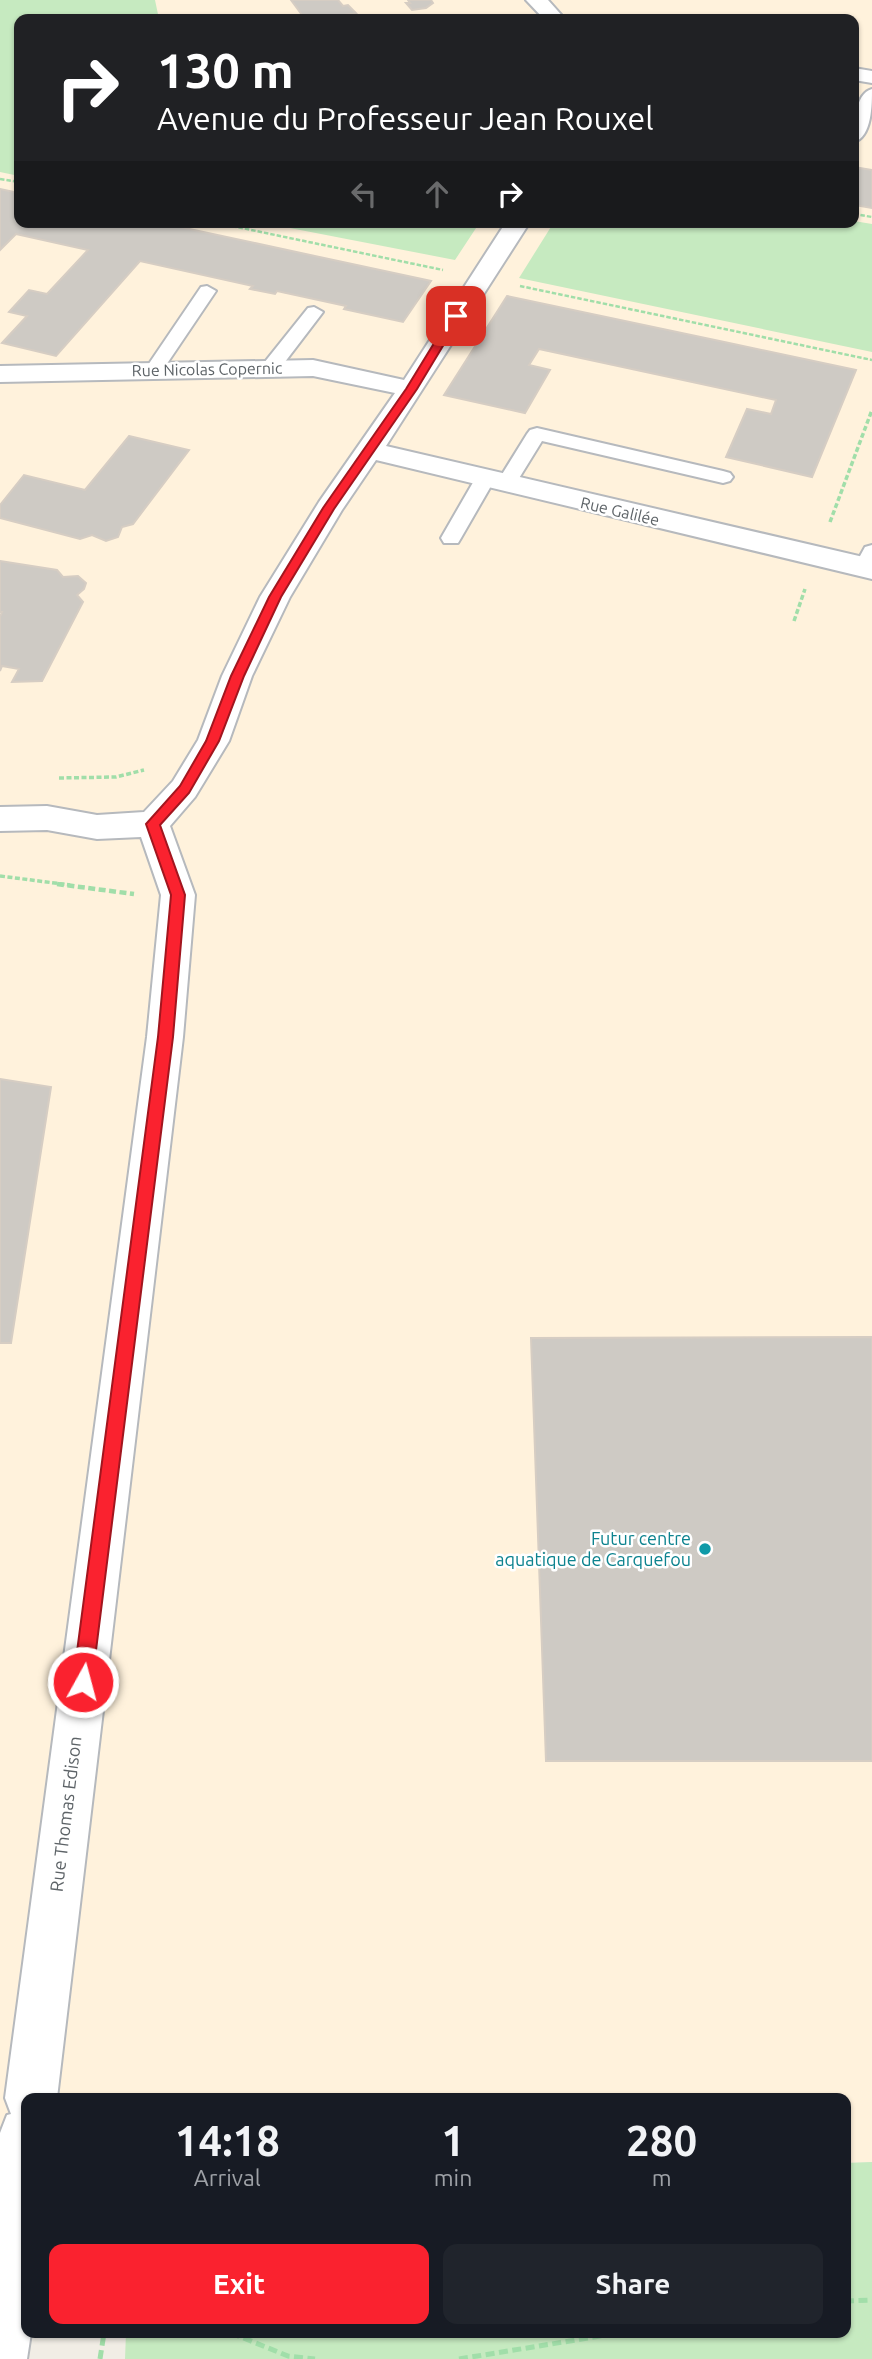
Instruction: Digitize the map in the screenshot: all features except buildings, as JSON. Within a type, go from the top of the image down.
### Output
[{"type":"street","points":[[536,0],[550,14]]},
{"type":"street","points":[[0,819],[47,818],[97,827],[153,824],[184,789],[213,741],[266,612],[329,508],[411,389],[514,228]]},
{"type":"street","name":"Rue Nicolas Copernic","points":[[0,374],[313,368],[411,389]]},
{"type":"street","name":"Rue Galilée","points":[[368,450],[818,556],[870,563]]},
{"type":"street","name":"Rue Thomas Edison","points":[[31,2093],[165,1037],[178,895],[153,824]]},
{"type":"street","points":[[0,2355],[21,2176]]},
{"type":"lane","points":[[859,125],[872,94]]},
{"type":"lane","points":[[153,370],[206,291]]},
{"type":"lane","points":[[271,367],[314,312]]},
{"type":"lane","points":[[451,538],[537,434],[723,477]]},
{"type":"path","points":[[242,228],[872,360]]},
{"type":"path","points":[[794,621],[872,410]]},
{"type":"path","points":[[0,876],[131,894],[178,895]]},
{"type":"path","points":[[851,2301],[872,2300]]},
{"type":"path","points":[[100,2359],[103,2338]]},
{"type":"path","points":[[243,2338],[288,2356],[315,2359]]},
{"type":"path","points":[[459,2359],[588,2338]]},
{"type":"shaded area","points":[[0,0],[872,0],[872,2162],[851,2163],[851,2093],[21,2093],[21,2202],[0,2203]]},
{"type":"green space","points":[[0,0],[155,0],[158,14],[14,14],[14,175],[0,172]]},
{"type":"green space","points":[[859,222],[872,224],[872,352],[519,278],[550,228],[859,228]]},
{"type":"green space","points":[[290,228],[476,228],[455,260]]},
{"type":"green space","points":[[872,2162],[872,2359],[125,2359],[126,2338],[851,2338],[851,2163]]},
{"type":"place","name":"Futur centre aquatique de Carquefou","points":[[705,1549]]},
{"type":"route","points":[[83,1682],[165,1037],[178,895],[153,824],[184,789],[213,741],[237,676],[266,612],[329,508],[411,389],[456,316]]}]
